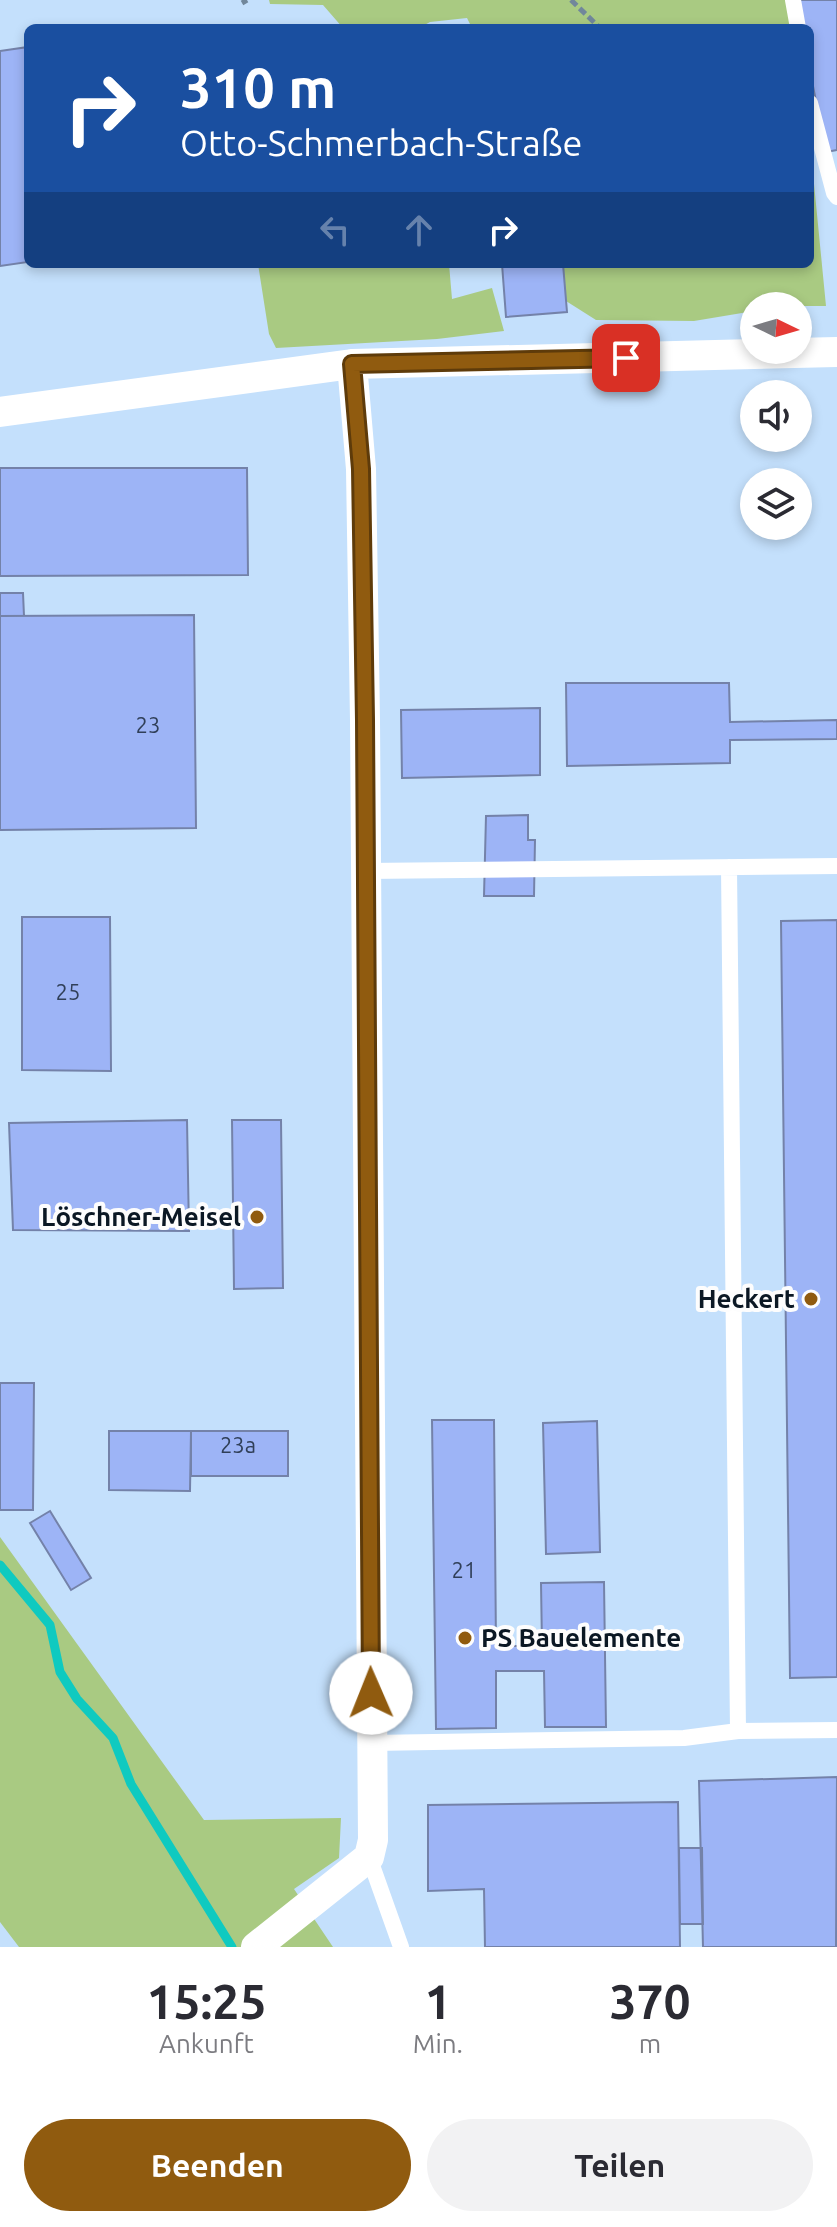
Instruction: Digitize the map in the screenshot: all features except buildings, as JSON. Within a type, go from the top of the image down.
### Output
[{"type":"street","points":[[0,412],[352,364],[837,352]]},
{"type":"street","points":[[268,1937],[369,1857],[373,1840],[361,469],[352,364]]},
{"type":"lane","points":[[793,0],[797,24]]},
{"type":"lane","points":[[814,118],[837,197]]},
{"type":"lane","points":[[365,871],[837,866]]},
{"type":"lane","points":[[729,867],[738,1731]]},
{"type":"lane","points":[[372,1743],[684,1738],[738,1731],[837,1730]]},
{"type":"lane","points":[[369,1857],[401,1947]]},
{"type":"path","points":[[571,0],[596,24]]},
{"type":"green space","points":[[269,0],[790,0],[794,24],[470,24],[467,18],[426,24],[340,24],[323,5],[270,4]]},
{"type":"green space","points":[[814,184],[826,306],[812,306],[812,292],[740,292],[740,313],[694,321],[596,320],[566,301],[563,268],[814,268]]},
{"type":"green space","points":[[259,268],[449,268],[452,299],[492,288],[504,331],[437,339],[276,348],[269,334]]},
{"type":"green space","points":[[0,1537],[204,1820],[341,1818],[339,1858],[294,1889],[333,1947],[19,1947],[0,1922]]},
{"type":"waterway","points":[[0,1565],[50,1625],[60,1672],[77,1699],[113,1738],[131,1784],[232,1947]]},
{"type":"place","name":"Löschner-Meisel","points":[[257,1217]]},
{"type":"place","name":"Heckert","points":[[811,1299]]},
{"type":"place","name":"PS Bauelemente","points":[[465,1638]]},
{"type":"route","points":[[371,1693],[365,720],[361,469],[352,364],[626,358]]}]
